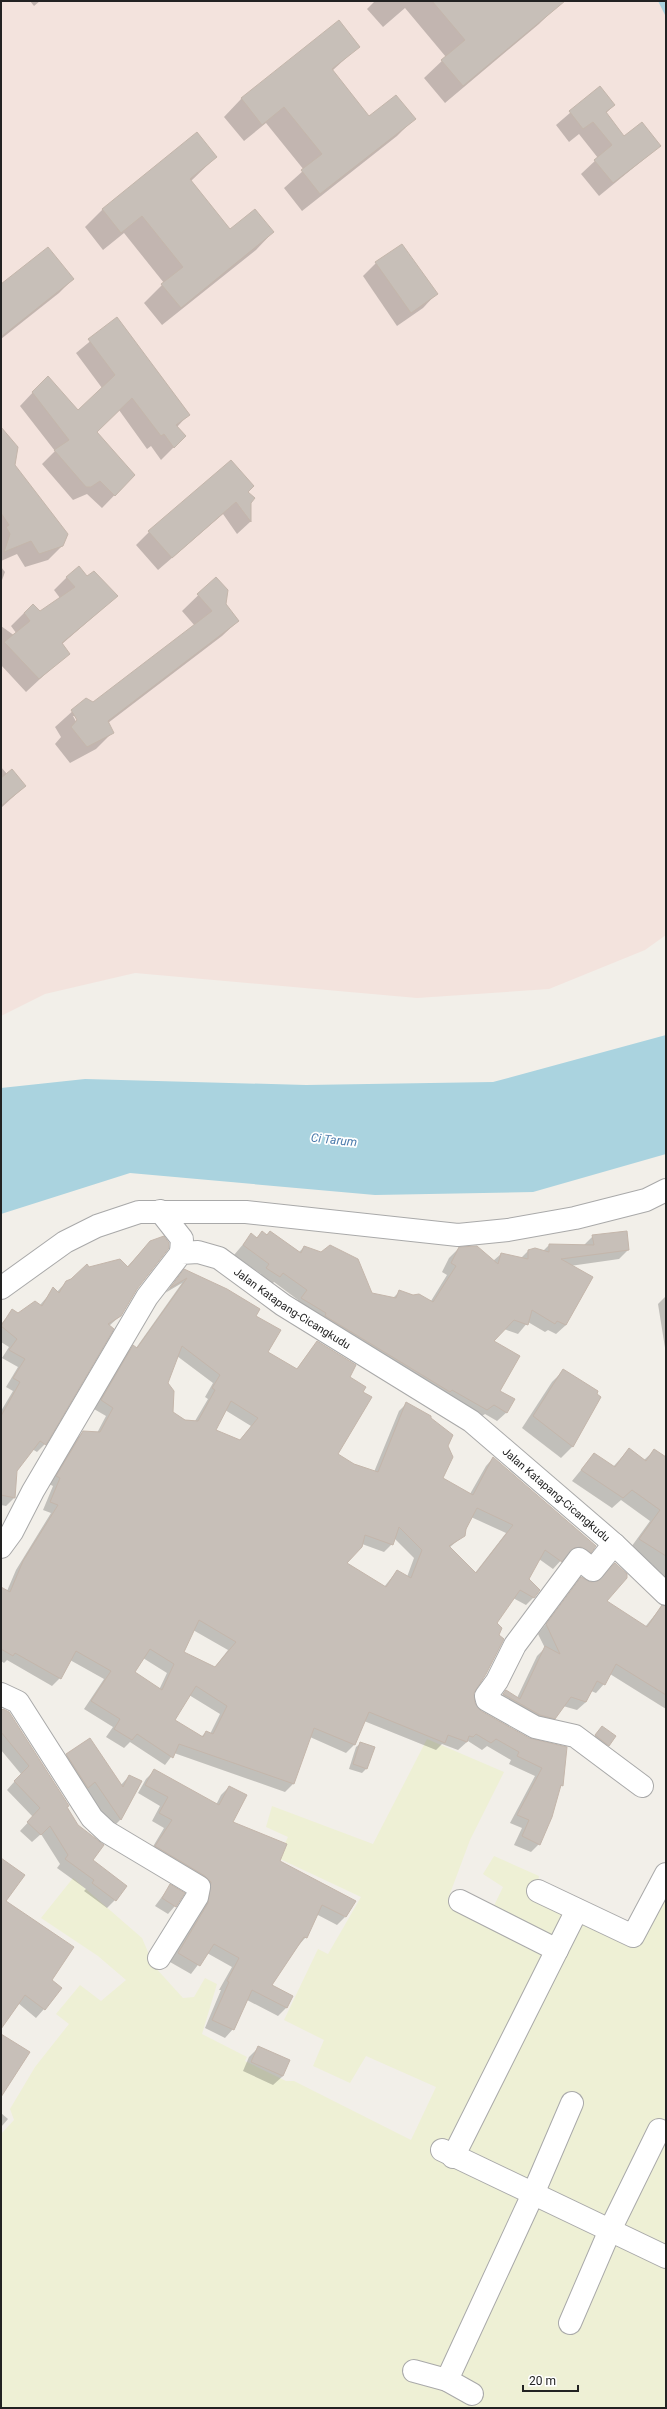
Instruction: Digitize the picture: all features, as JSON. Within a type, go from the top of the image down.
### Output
[{"type":"street","points":[[1,1288],[65,1242],[97,1226],[140,1212],[246,1212],[458,1235],[508,1230],[575,1218],[646,1200],[666,1190]]},
{"type":"street","points":[[1,1547],[12,1532],[33,1492],[147,1297],[181,1253],[182,1239],[160,1211]]},
{"type":"street","name":"Jalan Katapang-Cicangkudu","points":[[181,1253],[198,1252],[218,1258],[283,1305],[471,1421],[614,1544],[666,1594]]},
{"type":"street","points":[[614,1544],[593,1570],[580,1559],[515,1645],[497,1681],[486,1696],[487,1700],[535,1727],[575,1736],[642,1786]]},
{"type":"street","points":[[1,1694],[18,1702],[92,1818],[107,1832],[199,1887],[197,1897],[159,1958]]},
{"type":"street","points":[[538,1891],[633,1936],[666,1874]]},
{"type":"street","points":[[460,1901],[557,1950]]},
{"type":"street","points":[[577,1910],[448,2153],[666,2256]]},
{"type":"street","points":[[447,2380],[533,2194],[572,2103]]},
{"type":"street","points":[[570,2324],[610,2230],[659,2130]]},
{"type":"street","points":[[414,2371],[447,2380],[472,2394]]},
{"type":"shaded area","points":[[1,1],[666,1],[666,935],[645,950],[549,989],[417,998],[135,973],[45,994],[1,1016]]},
{"type":"green space","points":[[427,1739],[504,1772],[470,1840],[448,1899],[488,1918],[503,1887],[483,1874],[494,1856],[539,1876],[538,1881],[642,1933],[666,1890],[666,2408],[1,2408],[1,2134],[14,2120],[10,2109],[35,2067],[69,2024],[56,2014],[80,1985],[101,2001],[126,1980],[98,1956],[41,1918],[73,1878],[142,1938],[154,1966],[183,1998],[194,1997],[205,1978],[217,1984],[202,2034],[247,2057],[245,2061],[286,2081],[294,2081],[411,2140],[436,2087],[366,2056],[350,2083],[313,2066],[324,2040],[284,2020],[318,1949],[328,1954],[361,1897],[278,1858],[288,1837],[266,1827],[272,1806],[373,1844]]},
{"type":"water","points":[[658,1],[666,1],[666,17]]},
{"type":"water","name":"Ci Tarum","points":[[666,1035],[666,1154],[533,1192],[375,1195],[130,1173],[1,1214],[1,1088],[85,1079],[306,1085],[493,1082]]},
{"type":"building","points":[[432,1],[565,1],[463,86],[441,60],[465,40]]},
{"type":"building","points":[[339,20],[360,47],[332,69],[369,116],[396,95],[416,119],[320,194],[301,170],[322,154],[284,107],[262,125],[241,98]]},
{"type":"building","points":[[600,86],[615,105],[606,112],[624,136],[642,122],[661,146],[613,183],[594,160],[612,145],[593,122],[583,129],[569,111]]},
{"type":"building","points":[[197,132],[217,157],[190,179],[230,229],[255,209],[274,232],[181,308],[161,284],[183,267],[142,216],[121,233],[102,209]]},
{"type":"building","points":[[402,244],[438,294],[411,313],[375,262]]},
{"type":"building","points":[[48,247],[74,279],[1,337],[1,284]]},
{"type":"building","points":[[117,317],[190,415],[176,425],[186,436],[174,448],[164,434],[161,436],[132,398],[97,432],[135,475],[115,496],[100,481],[91,487],[86,487],[54,450],[69,440],[32,392],[48,376],[78,410],[115,375],[88,339]]},
{"type":"building","points":[[1,427],[18,447],[15,465],[68,534],[63,546],[39,554],[31,541],[4,552],[10,534],[6,527],[9,525],[1,513]]},
{"type":"building","points":[[231,460],[254,486],[248,492],[255,498],[251,503],[251,522],[236,502],[172,558],[148,531]]},
{"type":"building","points":[[79,566],[87,576],[94,571],[118,596],[62,643],[70,654],[39,679],[4,642],[30,621],[24,613],[33,604],[40,611],[75,587],[66,577]]},
{"type":"building","points":[[216,577],[228,590],[226,604],[239,621],[108,721],[114,733],[87,747],[71,727],[77,720],[71,710],[86,698],[93,702],[212,611],[197,594]]},
{"type":"building","points":[[12,769],[26,786],[1,806],[1,778]]},
{"type":"building","points":[[262,1231],[267,1235],[270,1231],[301,1253],[304,1246],[321,1252],[330,1245],[358,1259],[372,1293],[396,1298],[399,1290],[413,1295],[419,1294],[433,1302],[456,1266],[451,1263],[459,1247],[477,1246],[498,1264],[501,1253],[528,1259],[528,1250],[535,1248],[549,1252],[549,1244],[594,1245],[592,1235],[627,1231],[629,1250],[561,1259],[593,1277],[566,1325],[557,1321],[555,1324],[532,1310],[528,1325],[514,1320],[494,1341],[520,1356],[500,1391],[515,1399],[507,1413],[494,1405],[487,1410],[452,1390],[450,1392],[325,1316],[326,1313],[301,1298],[307,1290],[283,1273],[280,1277],[266,1268],[269,1264],[243,1245],[251,1233],[257,1238]]},
{"type":"building","points":[[164,1236],[169,1243],[169,1248],[137,1289],[121,1316],[108,1324],[114,1329],[46,1445],[40,1441],[17,1471],[15,1498],[1,1495],[1,1416],[20,1382],[13,1378],[25,1359],[9,1350],[17,1339],[1,1326],[12,1309],[18,1313],[35,1301],[42,1306],[53,1287],[59,1293],[66,1281],[71,1279],[87,1264],[89,1267],[120,1259],[128,1267],[150,1241]]},
{"type":"building","points":[[184,1269],[227,1289],[260,1309],[256,1316],[281,1330],[268,1352],[297,1369],[317,1341],[356,1365],[350,1377],[366,1387],[363,1392],[372,1397],[338,1454],[354,1464],[378,1472],[406,1402],[431,1416],[431,1418],[453,1435],[448,1446],[453,1457],[443,1478],[473,1495],[493,1457],[596,1546],[591,1553],[581,1547],[574,1548],[562,1562],[545,1550],[529,1579],[540,1590],[534,1598],[520,1590],[497,1623],[502,1628],[499,1635],[504,1639],[486,1674],[474,1693],[475,1703],[481,1711],[529,1738],[567,1747],[563,1786],[561,1785],[552,1817],[540,1845],[522,1836],[529,1820],[517,1815],[542,1768],[517,1756],[519,1752],[496,1739],[491,1743],[476,1734],[473,1737],[469,1736],[467,1742],[448,1735],[445,1743],[369,1712],[355,1745],[314,1728],[294,1784],[179,1744],[173,1758],[137,1734],[132,1740],[114,1729],[120,1719],[91,1701],[111,1671],[76,1651],[61,1679],[15,1653],[13,1656],[1,1649],[1,1587],[10,1592],[23,1561],[58,1505],[50,1502],[60,1478],[56,1476],[83,1431],[100,1432],[113,1408],[101,1400],[133,1345],[137,1348],[187,1278],[170,1288]],"holes":[[[182,1346],[220,1375],[212,1388],[215,1390],[198,1421],[185,1420],[173,1412],[174,1391],[168,1383]],[[231,1401],[258,1418],[240,1440],[216,1430]],[[477,1508],[513,1525],[476,1573],[449,1546],[465,1536],[466,1529]],[[399,1527],[422,1550],[411,1578],[397,1570],[386,1587],[347,1563],[362,1547],[365,1535],[393,1545]],[[199,1620],[236,1642],[215,1667],[184,1652]],[[150,1649],[174,1664],[162,1690],[135,1672]],[[196,1686],[227,1706],[213,1734],[206,1731],[203,1737],[175,1720]]]},
{"type":"building","points":[[563,1369],[598,1391],[597,1394],[601,1397],[573,1447],[533,1416]]},
{"type":"building","points":[[629,1448],[646,1461],[654,1449],[666,1457],[666,1556],[639,1539],[660,1510],[632,1490],[623,1498],[581,1470],[594,1453],[615,1467]]},
{"type":"building","points":[[615,1563],[627,1574],[627,1578],[607,1601],[647,1627],[662,1605],[666,1606],[666,1695],[616,1664],[605,1685],[597,1681],[586,1702],[571,1697],[555,1719],[540,1715],[503,1694],[506,1690],[520,1699],[545,1646],[560,1654],[546,1624],[581,1577],[591,1582],[598,1581]]},
{"type":"building","points":[[3,1709],[9,1712],[69,1806],[67,1807],[78,1825],[104,1845],[93,1860],[127,1886],[116,1901],[92,1883],[94,1880],[65,1859],[68,1855],[50,1826],[41,1835],[27,1822],[40,1808],[14,1781],[29,1766],[1,1732],[1,1711]]},
{"type":"building","points":[[602,1726],[616,1736],[609,1746],[595,1735]]},
{"type":"building","points":[[90,1738],[123,1787],[129,1775],[142,1781],[121,1820],[95,1782],[88,1788],[66,1754]]},
{"type":"building","points":[[360,1742],[375,1747],[367,1769],[353,1764]]},
{"type":"building","points":[[154,1769],[219,1805],[229,1786],[247,1795],[233,1822],[287,1844],[280,1861],[356,1901],[346,1917],[322,1905],[307,1938],[304,1937],[272,1985],[293,1996],[287,2008],[252,1990],[234,2030],[212,2020],[229,1982],[227,1981],[239,1958],[214,1944],[200,1966],[178,1953],[208,1903],[211,1882],[205,1876],[155,1846],[172,1820],[159,1813],[168,1797],[145,1785]]},
{"type":"building","points":[[1,1858],[25,1875],[6,1901],[74,1947],[52,1980],[62,1988],[45,2010],[25,1995],[1,2029]]},
{"type":"building","points":[[170,1884],[185,1893],[176,1907],[162,1898]]},
{"type":"building","points":[[1,2034],[30,2052],[1,2097]]},
{"type":"building","points":[[258,2046],[290,2060],[283,2076],[251,2062]]}]
